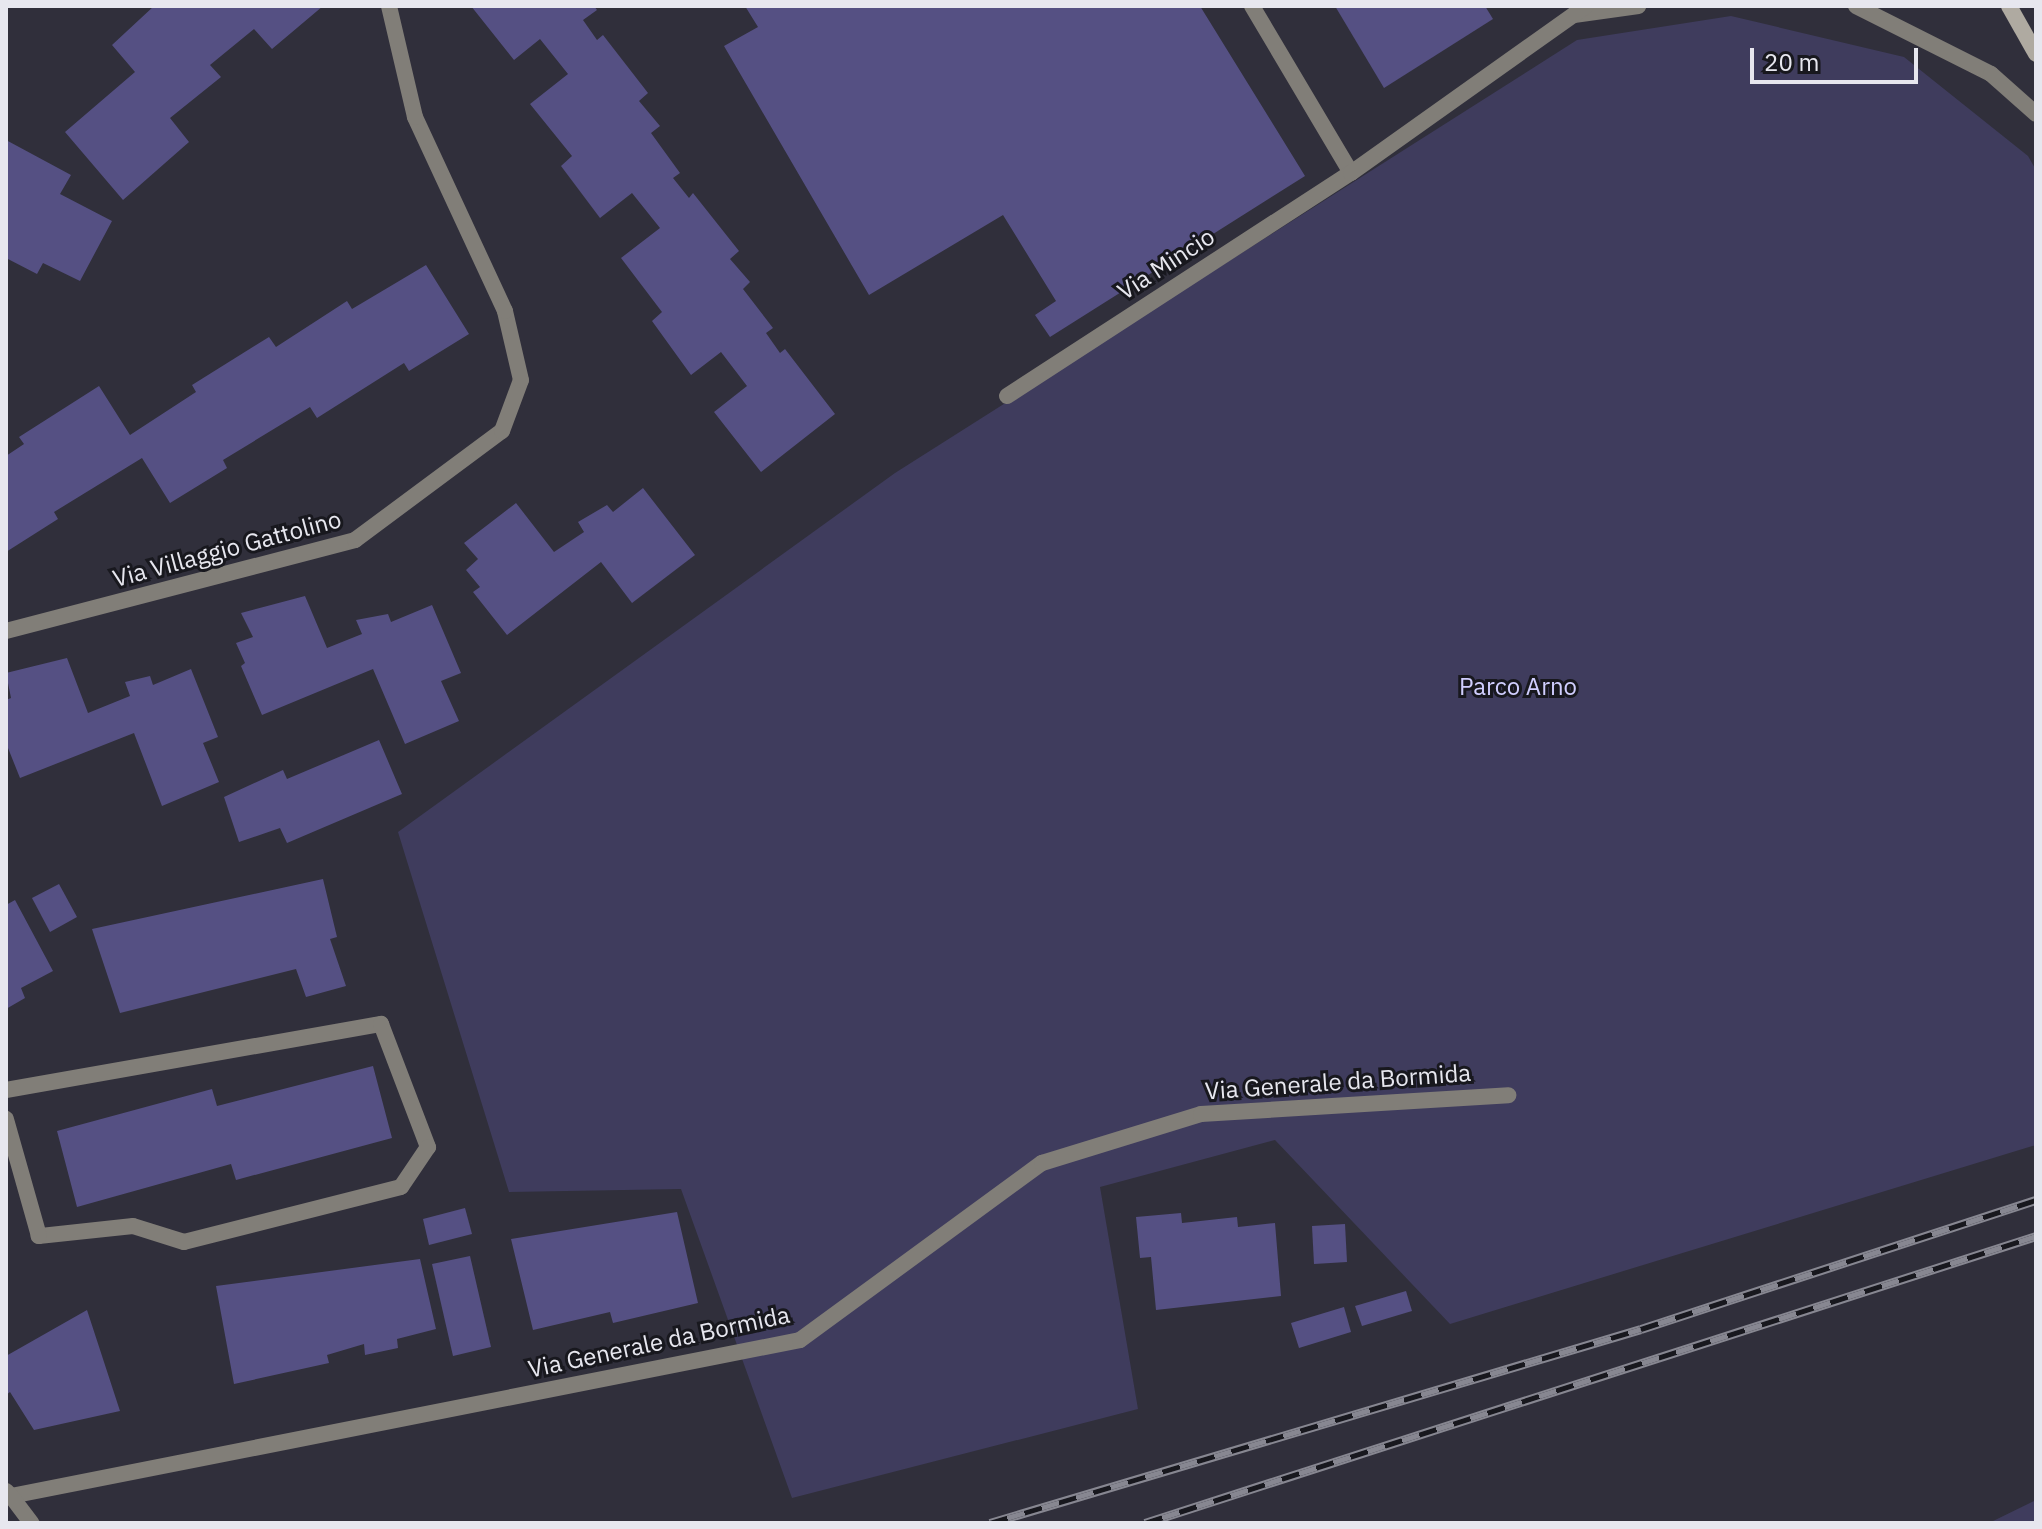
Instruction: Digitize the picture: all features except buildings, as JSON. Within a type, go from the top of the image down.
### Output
[{"type":"main road","points":[[2009,6],[2036,54]]},
{"type":"street","name":"Via Villaggio Gattolino","points":[[6,631],[355,540],[502,431],[521,380],[505,311],[415,117],[389,6]]},
{"type":"street","points":[[1252,6],[1351,173]]},
{"type":"street","points":[[1580,11],[1638,6]]},
{"type":"street","points":[[1856,6],[1991,74],[2036,114]]},
{"type":"street","name":"Via Mincio","points":[[1007,396],[1351,173],[1580,11]]},
{"type":"street","points":[[6,1090],[381,1024],[428,1147],[401,1187],[184,1242],[133,1226],[39,1236],[6,1119]]},
{"type":"street","name":"Via Generale da Bormida","points":[[8,1494],[800,1340],[1042,1163],[1201,1114],[1508,1095]]},
{"type":"street","points":[[8,1494],[31,1523]]},
{"type":"green space","name":"Parco Arno","points":[[1731,16],[1904,57],[2028,156],[2036,170],[2036,1145],[1450,1324],[1275,1140],[1100,1187],[1138,1409],[792,1498],[681,1189],[509,1192],[398,832],[895,473],[1577,40]]},
{"type":"green space","points":[[2036,1500],[2036,1523],[1989,1523]]},
{"type":"railway","points":[[990,1523],[1641,1329],[2036,1200]]},
{"type":"railway","points":[[1145,1523],[2036,1236]]}]
